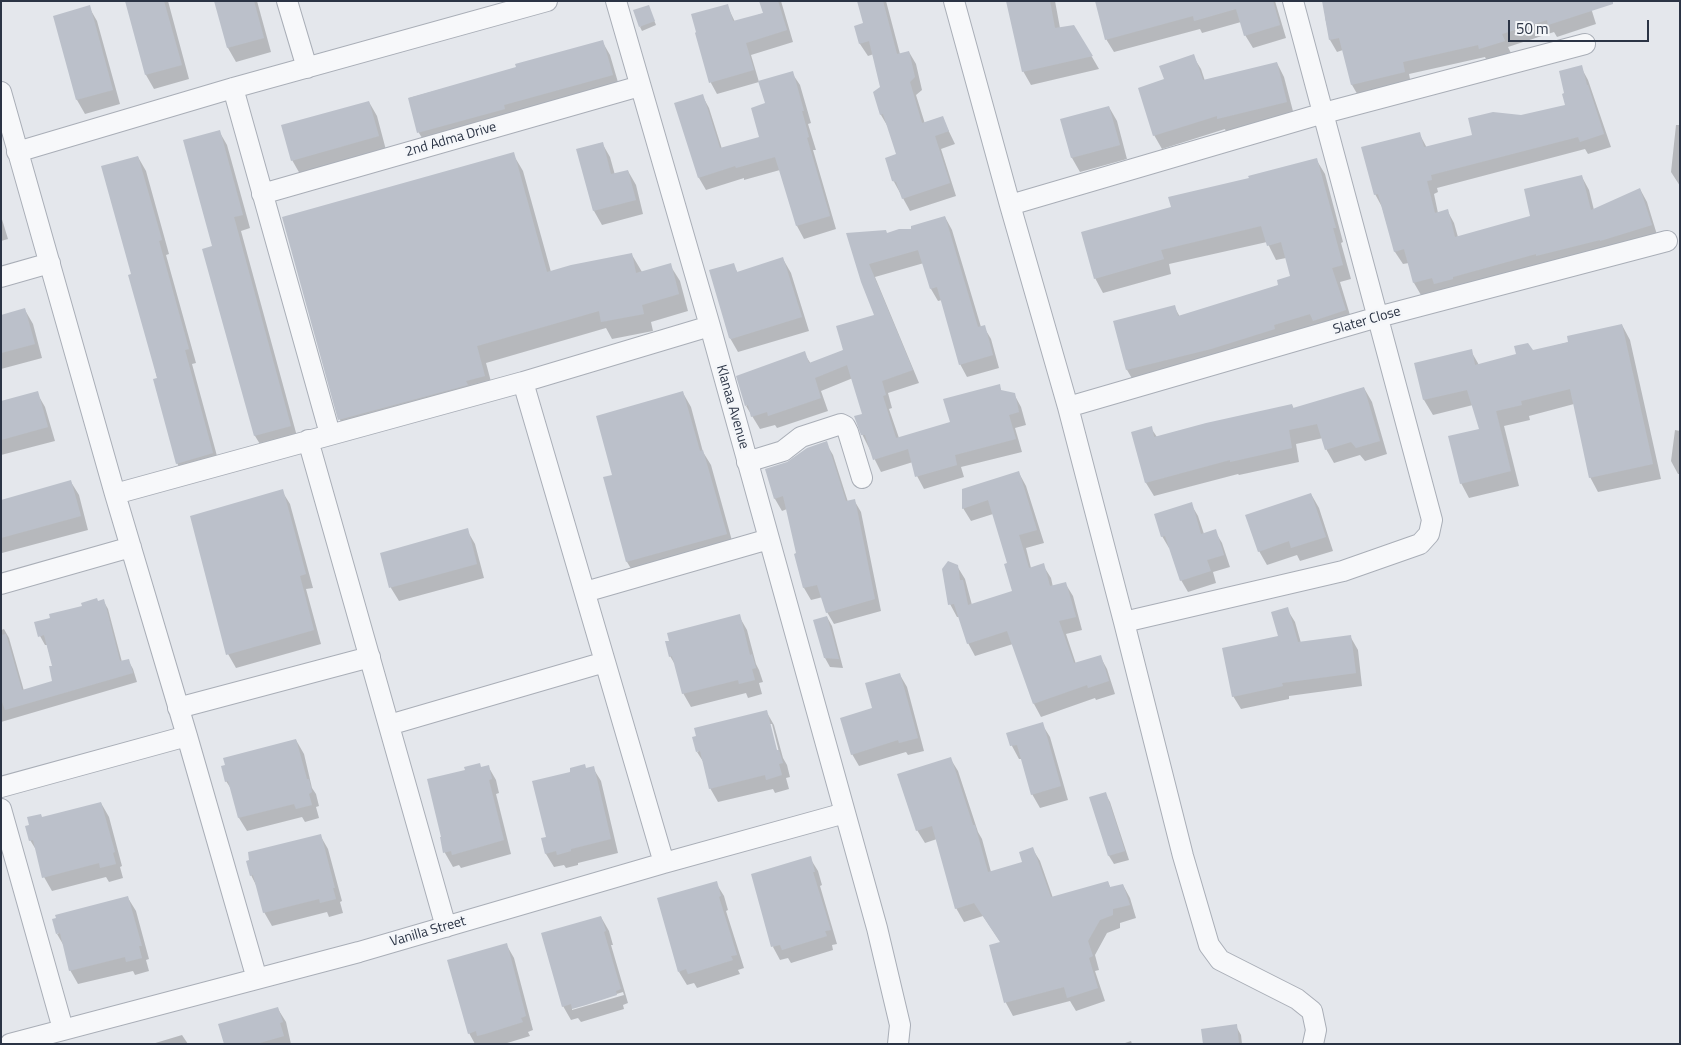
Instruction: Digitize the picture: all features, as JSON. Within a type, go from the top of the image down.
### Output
[{"type":"street","points":[[287,1],[307,68]]},
{"type":"street","points":[[17,152],[233,88],[547,1]]},
{"type":"street","name":"Klanaa Avenue","points":[[616,1],[710,326],[877,928],[900,1025],[898,1044]]},
{"type":"street","points":[[954,1],[1068,407],[1183,856],[1209,945],[1220,960],[1297,999],[1312,1011],[1316,1030],[1313,1044]]},
{"type":"street","points":[[1124,622],[1343,572],[1420,544],[1429,534],[1432,520],[1293,1]]},
{"type":"street","points":[[1010,205],[1324,113],[1585,44]]},
{"type":"street","name":"2nd Adma Drive","points":[[262,194],[640,86]]},
{"type":"street","points":[[233,88],[330,434]]},
{"type":"street","points":[[1,92],[115,494],[257,979]]},
{"type":"street","name":"Slater Close","points":[[1068,407],[1378,317],[1667,240]]},
{"type":"street","points":[[1,277],[50,263]]},
{"type":"street","points":[[115,494],[523,382],[710,326]]},
{"type":"street","points":[[523,382],[664,863]]},
{"type":"street","points":[[747,462],[783,451],[801,436],[841,424],[845,426],[848,432],[862,478]]},
{"type":"street","points":[[308,440],[446,926]]},
{"type":"street","points":[[585,592],[769,539]]},
{"type":"street","points":[[1,584],[131,546]]},
{"type":"street","points":[[178,708],[370,657]]},
{"type":"street","points":[[389,725],[605,662]]},
{"type":"street","points":[[1,787],[187,736]]},
{"type":"street","points":[[1,809],[63,1029]]},
{"type":"street","name":"Vanilla Street","points":[[10,1044],[359,952],[664,863],[845,813]]},
{"type":"building","points":[[125,1],[164,1],[182,65],[145,75]]},
{"type":"building","points":[[214,1],[254,1],[264,38],[227,48]]},
{"type":"building","points":[[759,1],[778,1],[787,30],[746,43],[754,70],[709,83],[691,14],[728,4],[733,21],[763,13]]},
{"type":"building","points":[[857,1],[883,1],[897,54],[909,51],[915,77],[910,82],[922,123],[943,116],[949,131],[935,136],[950,183],[902,199],[896,182],[892,181],[885,158],[896,154],[883,114],[880,115],[873,92],[880,87],[869,41],[859,44],[854,26],[863,23]]},
{"type":"building","points":[[1006,1],[1050,1],[1055,28],[1074,25],[1093,56],[1022,72]]},
{"type":"building","points":[[1095,1],[1273,1],[1280,25],[1244,36],[1236,9],[1194,21],[1193,16],[1105,40]]},
{"type":"building","points":[[1322,1],[1613,1],[1613,4],[1548,25],[1547,20],[1502,34],[1505,41],[1479,49],[1478,45],[1403,62],[1405,72],[1351,85],[1339,38],[1329,40]]},
{"type":"building","points":[[90,5],[113,90],[76,100],[53,16]]},
{"type":"building","points":[[649,5],[655,21],[639,27],[633,10]]},
{"type":"building","points":[[603,40],[613,75],[504,105],[505,109],[417,133],[408,98],[516,67],[515,64]]},
{"type":"building","points":[[1194,54],[1203,80],[1277,62],[1287,102],[1217,119],[1217,116],[1153,136],[1138,88],[1164,79],[1159,66]]},
{"type":"building","points":[[1582,65],[1604,134],[1580,142],[1578,137],[1431,175],[1432,180],[1427,181],[1435,213],[1448,209],[1455,237],[1530,216],[1524,189],[1582,175],[1591,210],[1640,188],[1652,225],[1600,241],[1536,256],[1536,254],[1434,284],[1432,278],[1413,283],[1404,249],[1394,252],[1378,194],[1374,195],[1361,147],[1420,132],[1424,147],[1472,135],[1468,118],[1493,112],[1521,115],[1565,105],[1559,71]]},
{"type":"building","points":[[793,71],[804,111],[802,111],[809,137],[807,138],[830,216],[796,226],[775,157],[736,168],[735,166],[698,178],[674,103],[703,94],[720,148],[759,137],[751,108],[765,103],[758,81]]},
{"type":"building","points":[[369,101],[379,136],[291,161],[281,125]]},
{"type":"building","points":[[1109,106],[1120,145],[1071,158],[1060,119]]},
{"type":"building","points":[[220,130],[243,215],[234,217],[291,426],[254,436],[202,249],[212,246],[183,140]]},
{"type":"building","points":[[603,142],[611,174],[628,170],[636,200],[593,211],[576,149]]},
{"type":"building","points":[[514,152],[547,272],[571,265],[632,253],[636,273],[671,263],[679,294],[642,305],[644,314],[601,322],[599,311],[477,346],[485,376],[466,381],[468,385],[338,420],[282,217]]},
{"type":"building","points":[[138,156],[162,240],[159,241],[189,349],[185,350],[213,453],[176,464],[153,379],[157,378],[128,275],[131,274],[101,166]]},
{"type":"building","points":[[1317,158],[1336,228],[1333,228],[1343,265],[1332,268],[1346,310],[1313,321],[1310,314],[1274,325],[1275,329],[1211,349],[1126,370],[1113,321],[1175,305],[1178,316],[1278,285],[1277,280],[1290,276],[1281,242],[1267,246],[1261,226],[1161,250],[1164,259],[1094,279],[1081,232],[1171,207],[1168,197],[1249,178],[1248,176]]},
{"type":"building","points":[[945,216],[978,327],[985,325],[993,355],[959,365],[937,287],[930,289],[918,250],[869,264],[913,370],[882,381],[886,395],[883,396],[896,438],[950,422],[943,399],[1000,384],[1001,390],[1015,393],[1019,412],[1009,415],[1016,439],[955,455],[957,465],[915,477],[908,449],[873,460],[865,435],[861,435],[854,416],[862,414],[847,365],[815,378],[821,398],[768,416],[767,412],[751,417],[748,405],[745,406],[736,376],[805,351],[809,363],[843,350],[836,326],[874,315],[861,282],[846,233],[886,230],[887,233],[899,229],[911,229],[911,226]]},
{"type":"building","points":[[783,257],[802,317],[731,339],[729,338],[709,270],[734,263],[737,272]]},
{"type":"building","points":[[25,308],[35,344],[1,353],[1,315]]},
{"type":"building","points":[[1622,324],[1653,464],[1589,478],[1570,389],[1521,401],[1522,405],[1496,411],[1511,471],[1460,484],[1448,436],[1479,429],[1467,390],[1423,400],[1414,363],[1472,349],[1475,365],[1516,354],[1514,346],[1528,343],[1533,350],[1568,342],[1567,336]]},
{"type":"building","points":[[1364,387],[1380,441],[1356,448],[1351,442],[1325,450],[1317,424],[1289,430],[1292,448],[1230,462],[1230,460],[1145,483],[1131,432],[1152,426],[1154,437],[1206,423],[1292,404],[1293,408]]},
{"type":"building","points":[[38,391],[48,427],[1,440],[1,401]]},
{"type":"building","points":[[683,391],[700,451],[703,450],[727,534],[626,562],[603,477],[612,475],[596,416]]},
{"type":"building","points":[[827,441],[846,501],[855,499],[875,599],[826,613],[817,585],[803,588],[794,554],[796,553],[783,496],[774,499],[765,469],[787,462],[807,448]]},
{"type":"building","points":[[1019,471],[1037,530],[1019,535],[1029,568],[1044,563],[1050,586],[1066,582],[1076,617],[1059,621],[1074,663],[1101,655],[1109,681],[1088,688],[1087,685],[1033,704],[1007,631],[967,644],[954,604],[948,605],[942,569],[948,561],[958,565],[960,580],[963,580],[968,605],[1012,591],[1004,564],[1007,563],[988,500],[962,509],[962,489]]},
{"type":"building","points":[[71,480],[81,516],[1,538],[1,500]]},
{"type":"building","points":[[283,489],[306,574],[300,576],[314,630],[226,655],[190,516]]},
{"type":"building","points":[[1311,493],[1326,537],[1291,548],[1289,541],[1258,552],[1245,515]]},
{"type":"building","points":[[1192,502],[1201,534],[1216,529],[1224,555],[1207,560],[1211,571],[1180,581],[1165,536],[1161,537],[1154,514]]},
{"type":"building","points":[[468,528],[477,564],[389,588],[380,553]]},
{"type":"building","points":[[97,598],[98,601],[104,599],[120,661],[129,659],[133,673],[5,710],[1,699],[1,635],[6,634],[22,690],[52,681],[49,666],[52,666],[44,635],[38,637],[34,622],[50,618],[49,614],[82,606],[81,603]]},
{"type":"building","points":[[1288,607],[1298,642],[1351,635],[1356,673],[1282,683],[1283,686],[1232,697],[1222,648],[1278,636],[1271,612]]},
{"type":"building","points":[[740,614],[750,655],[752,654],[756,668],[752,669],[755,680],[739,684],[738,680],[682,694],[672,656],[669,657],[665,641],[669,641],[667,633]]},
{"type":"building","points":[[827,616],[839,659],[824,658],[813,620]]},
{"type":"building","points":[[900,673],[918,738],[899,743],[898,740],[851,755],[840,718],[872,708],[865,683]]},
{"type":"building","points":[[767,710],[777,750],[779,750],[783,763],[779,764],[782,775],[766,780],[765,775],[709,789],[700,751],[696,752],[692,737],[696,736],[694,728]]},
{"type":"building","points":[[1043,722],[1061,786],[1031,795],[1017,745],[1010,746],[1006,733]]},
{"type":"building","points":[[296,739],[307,779],[309,779],[312,792],[309,794],[312,805],[296,809],[294,804],[238,818],[228,781],[225,782],[221,766],[225,765],[223,758]]},
{"type":"building","points":[[951,757],[973,825],[975,825],[988,872],[1022,862],[1019,852],[1033,847],[1051,897],[1108,881],[1110,887],[1123,884],[1130,905],[1113,909],[1113,915],[1100,920],[1088,941],[1093,956],[1089,958],[1098,988],[1067,998],[1064,987],[1004,1003],[989,945],[1000,942],[974,903],[955,909],[932,826],[916,831],[897,774]]},
{"type":"building","points":[[480,763],[481,767],[489,765],[492,779],[489,780],[504,840],[452,855],[451,851],[443,853],[427,779],[465,770],[464,767]]},
{"type":"building","points":[[585,764],[586,768],[594,766],[611,839],[571,849],[571,851],[557,855],[556,851],[545,854],[541,838],[546,837],[532,781],[570,772],[570,768]]},
{"type":"building","points":[[1106,792],[1125,851],[1108,856],[1089,797]]},
{"type":"building","points":[[101,802],[115,852],[113,853],[116,864],[100,868],[99,863],[42,878],[33,840],[29,841],[25,826],[29,825],[27,817],[41,814],[42,817]]},
{"type":"building","points":[[321,834],[336,899],[320,903],[319,899],[263,913],[253,875],[250,876],[246,861],[249,860],[248,852]]},
{"type":"building","points":[[811,856],[815,872],[813,872],[831,930],[825,931],[827,936],[782,950],[780,945],[771,947],[751,874]]},
{"type":"building","points":[[717,881],[721,896],[719,897],[737,955],[731,956],[733,960],[695,972],[688,974],[686,969],[678,972],[657,898]]},
{"type":"building","points":[[128,896],[142,946],[139,946],[142,958],[126,962],[125,957],[69,971],[60,933],[56,934],[52,919],[56,918],[55,915]]},
{"type":"building","points":[[601,916],[621,989],[616,991],[617,995],[586,1005],[572,1009],[571,1004],[562,1007],[541,933]]},
{"type":"building","points":[[507,943],[526,1016],[521,1018],[523,1022],[485,1034],[477,1036],[476,1031],[468,1034],[447,960]]},
{"type":"building","points":[[278,1007],[283,1022],[280,1023],[284,1036],[256,1044],[224,1044],[218,1024]]},
{"type":"building","points":[[1237,1024],[1239,1044],[1203,1044],[1201,1029]]}]
